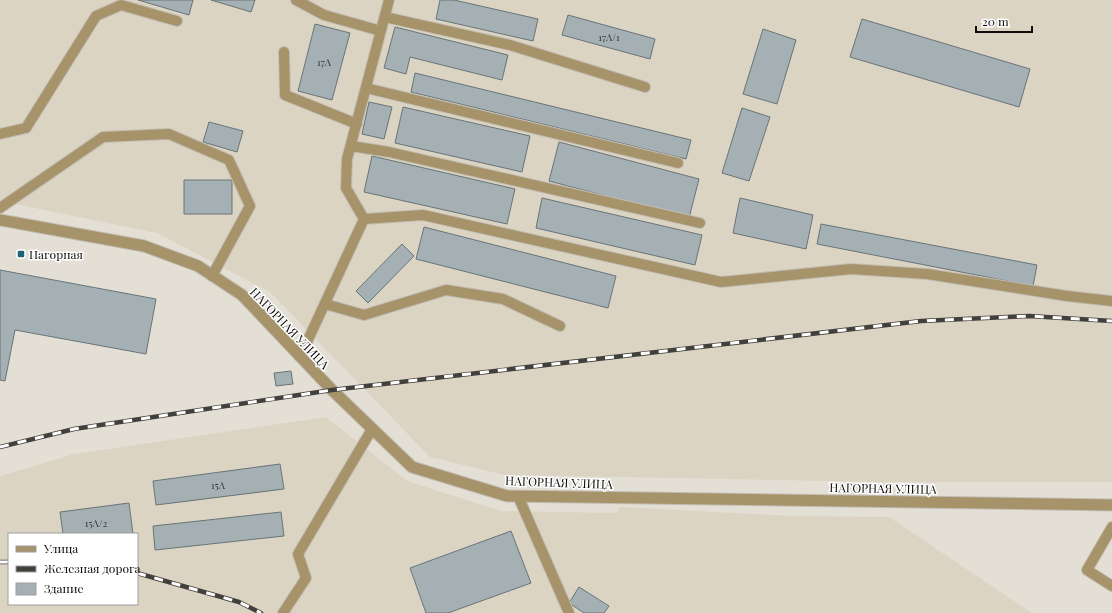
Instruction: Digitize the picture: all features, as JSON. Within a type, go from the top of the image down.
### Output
[{"type":"street","name":"НАГОРНАЯ УЛИЦА","points":[[0,220],[144,246],[198,266],[242,295],[300,357],[412,467],[507,496],[1112,505]]},
{"type":"lane","points":[[296,0],[324,15],[381,31]]},
{"type":"lane","points":[[364,219],[346,188],[347,159],[389,0]]},
{"type":"lane","points":[[0,134],[26,128],[96,16],[121,5],[177,21]]},
{"type":"lane","points":[[385,17],[510,45],[645,87]]},
{"type":"lane","points":[[284,52],[285,95],[357,124]]},
{"type":"lane","points":[[366,88],[678,164]]},
{"type":"lane","points":[[0,208],[103,137],[169,134],[229,160],[250,206],[212,276]]},
{"type":"lane","points":[[351,146],[397,153],[700,223]]},
{"type":"lane","points":[[364,219],[423,214],[721,282],[851,269],[926,274],[1067,296],[1112,301]]},
{"type":"lane","points":[[300,357],[364,219]]},
{"type":"lane","points":[[325,304],[364,315],[446,290],[503,299],[560,326]]},
{"type":"lane","points":[[283,613],[306,578],[298,554],[372,429]]},
{"type":"lane","points":[[518,496],[569,613]]},
{"type":"lane","points":[[1112,527],[1087,570],[1112,586]]},
{"type":"shaded area","points":[[0,0],[1112,0],[1112,482],[883,482],[504,475],[430,457],[270,292],[157,233],[0,201]]},
{"type":"shaded area","points":[[326,417],[407,481],[501,511],[616,513],[620,507],[794,516],[889,517],[1032,613],[0,613],[0,476],[74,454]]},
{"type":"building","points":[[138,0],[193,0],[189,15]]},
{"type":"building","points":[[211,0],[255,0],[251,12]]},
{"type":"building","points":[[440,0],[454,0],[538,19],[533,41],[436,19]]},
{"type":"building","points":[[568,15],[655,39],[650,59],[562,35]]},
{"type":"building","points":[[862,19],[1030,69],[1019,107],[850,57]]},
{"type":"building","points":[[315,24],[350,33],[332,100],[298,91]]},
{"type":"building","points":[[395,27],[508,55],[502,80],[410,57],[406,74],[384,68]]},
{"type":"building","points":[[763,29],[796,40],[777,104],[743,94]]},
{"type":"building","points":[[415,73],[691,140],[686,159],[411,92]]},
{"type":"building","points":[[369,102],[392,107],[384,139],[362,134]]},
{"type":"building","points":[[403,107],[530,136],[522,172],[395,143]]},
{"type":"building","points":[[742,108],[770,117],[749,181],[722,173]]},
{"type":"building","points":[[209,122],[243,131],[237,152],[203,142]]},
{"type":"building","points":[[559,142],[699,179],[689,218],[549,181]]},
{"type":"building","points":[[372,156],[515,189],[507,224],[364,192]]},
{"type":"building","points":[[184,180],[232,180],[232,214],[184,214]]},
{"type":"building","points":[[542,198],[702,235],[695,265],[536,228]]},
{"type":"building","points":[[740,198],[813,215],[806,249],[733,233]]},
{"type":"building","points":[[821,224],[1037,265],[1033,286],[817,244]]},
{"type":"building","points":[[424,227],[616,276],[608,308],[416,259]]},
{"type":"building","points":[[402,244],[414,256],[368,303],[356,291]]},
{"type":"building","points":[[0,270],[156,299],[146,354],[15,330],[5,381],[0,380]]},
{"type":"building","points":[[291,371],[293,384],[276,386],[274,373]]},
{"type":"building","points":[[280,464],[284,489],[156,505],[153,481]]},
{"type":"building","points":[[129,503],[133,533],[63,533],[60,512]]},
{"type":"building","points":[[281,512],[284,536],[155,550],[153,526]]},
{"type":"building","points":[[511,531],[531,583],[448,613],[426,613],[410,568]]},
{"type":"building","points":[[579,587],[609,606],[604,613],[584,613],[569,603]]},
{"type":"railway","points":[[0,447],[74,429],[332,390],[921,321],[1029,316],[1112,321]]},
{"type":"railway","points":[[0,562],[8,562]]},
{"type":"railway","points":[[138,573],[239,602],[261,613]]},
{"type":"place","name":"Нагорная","points":[[21,254]]}]
